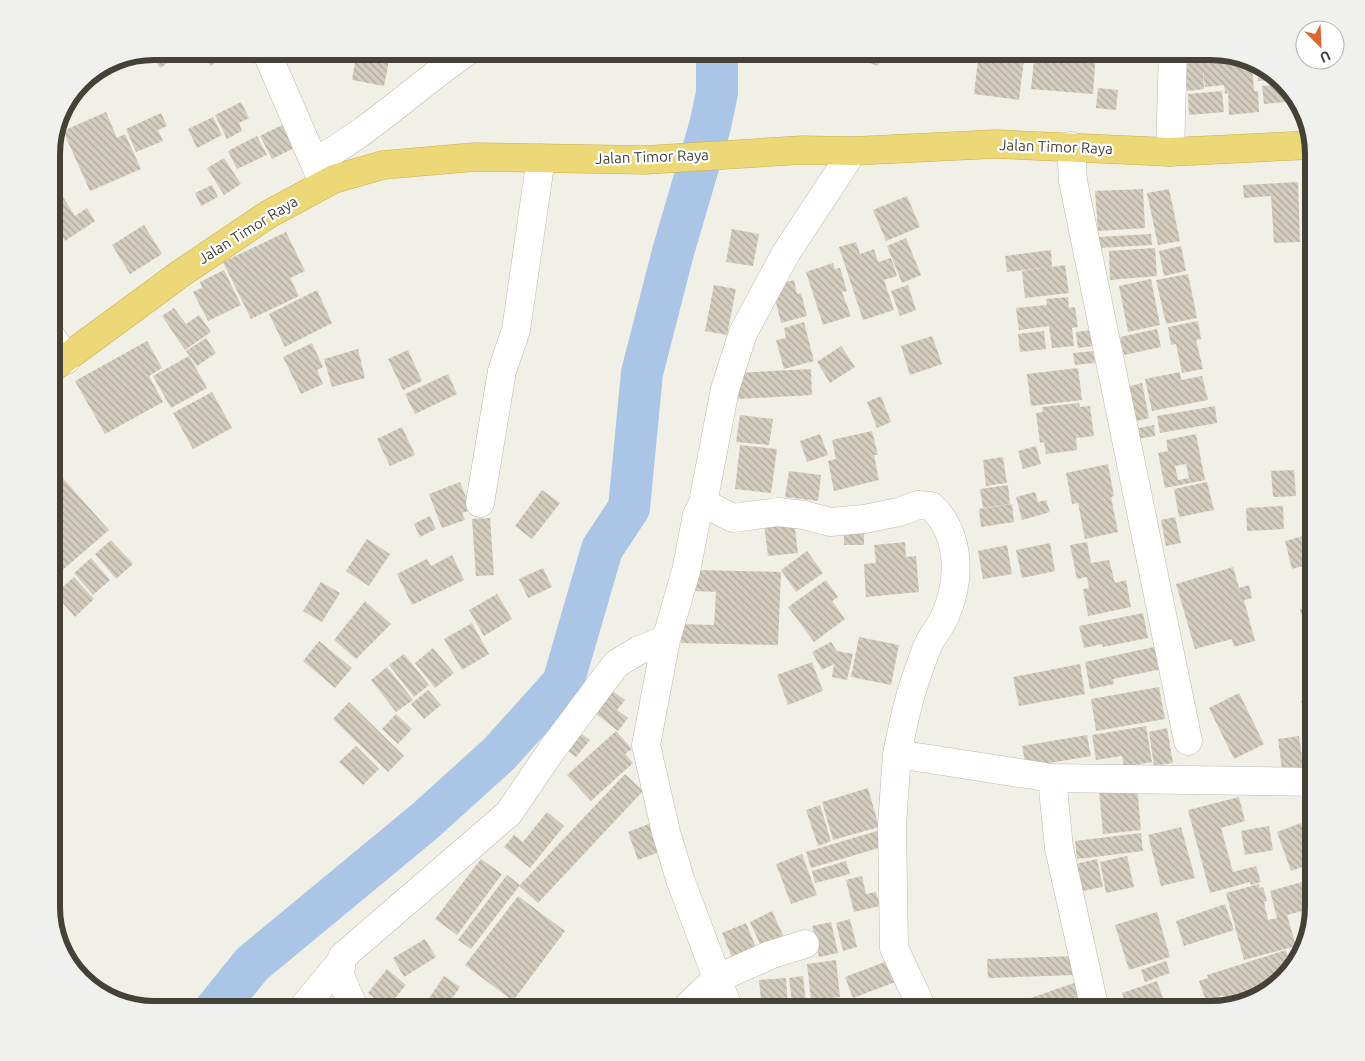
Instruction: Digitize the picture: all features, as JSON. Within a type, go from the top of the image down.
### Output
[{"type":"highway","name":"Jalan Timor Raya","points":[[60,364],[188,269],[268,214],[319,173],[334,179],[383,166],[475,157],[645,160],[803,150],[853,151],[996,144],[1170,152],[1304,146]]},
{"type":"street","points":[[270,60],[319,173],[342,147],[428,78],[455,60]]},
{"type":"street","points":[[1170,152],[1173,60]]},
{"type":"street","points":[[1071,146],[1073,181],[1188,741]]},
{"type":"street","points":[[725,1001],[680,879],[666,832],[646,745],[666,640],[686,571],[697,515],[703,503],[725,389],[742,333],[786,253],[853,151]]},
{"type":"street","points":[[480,503],[502,370],[516,330],[541,158]]},
{"type":"street","points":[[703,503],[733,518],[778,512],[804,515],[830,522],[864,519],[918,506],[931,506],[946,522],[951,535],[957,568],[945,617],[928,643],[908,701],[897,754],[892,825],[894,948],[918,1001]]},
{"type":"street","points":[[309,1001],[339,964],[342,957],[509,813],[551,751],[616,664],[640,650],[666,640]]},
{"type":"street","points":[[897,754],[1052,778],[1305,782]]},
{"type":"street","points":[[1052,778],[1059,848],[1093,1001]]},
{"type":"street","points":[[693,1001],[716,979],[770,955],[806,944]]},
{"type":"street","points":[[339,964],[341,981],[351,1001]]},
{"type":"building","points":[[154,60],[172,60],[160,68]]},
{"type":"building","points":[[206,60],[218,60],[211,66]]},
{"type":"building","points":[[355,60],[389,60],[384,86],[352,80]]},
{"type":"building","points":[[860,60],[880,60],[878,66]]},
{"type":"building","points":[[978,60],[1024,60],[1019,100],[974,94]]},
{"type":"building","points":[[1034,60],[1095,60],[1093,94],[1031,89]]},
{"type":"building","points":[[1217,60],[1241,65],[1252,70],[1254,91],[1258,91],[1259,112],[1229,115],[1228,93],[1225,94],[1224,85],[1205,87],[1203,71],[1204,89],[1187,91],[1185,64]]},
{"type":"building","points":[[1257,73],[1269,80],[1258,81]]},
{"type":"building","points":[[1274,85],[1289,102],[1264,104],[1262,86]]},
{"type":"building","points":[[1098,88],[1118,90],[1116,110],[1096,108]]},
{"type":"building","points":[[1222,91],[1224,112],[1189,115],[1188,94]]},
{"type":"building","points":[[241,102],[249,118],[239,123],[242,131],[227,139],[215,115]]},
{"type":"building","points":[[106,112],[117,138],[125,134],[141,169],[90,191],[63,131]]},
{"type":"building","points":[[161,113],[167,126],[158,130],[163,141],[136,152],[126,129]]},
{"type":"building","points":[[213,117],[222,135],[197,148],[188,129]]},
{"type":"building","points":[[282,125],[294,148],[272,159],[260,136]]},
{"type":"building","points":[[257,136],[267,155],[237,169],[228,151]]},
{"type":"building","points":[[224,158],[241,184],[224,195],[207,168]]},
{"type":"building","points":[[1298,182],[1300,242],[1274,243],[1271,196],[1244,198],[1243,185]]},
{"type":"building","points":[[212,185],[218,197],[201,206],[195,193]]},
{"type":"building","points":[[1143,189],[1145,228],[1098,231],[1095,191]]},
{"type":"building","points":[[1169,189],[1180,241],[1158,245],[1147,193]]},
{"type":"building","points":[[907,196],[920,227],[886,241],[873,210]]},
{"type":"building","points":[[63,197],[75,216],[87,208],[95,221],[65,241],[60,234],[60,199]]},
{"type":"building","points":[[144,225],[162,254],[130,274],[112,245]]},
{"type":"building","points":[[732,229],[759,234],[753,266],[726,262]]},
{"type":"building","points":[[286,232],[305,271],[290,278],[299,296],[251,319],[223,262]]},
{"type":"building","points":[[1151,234],[1152,245],[1097,248],[1097,237]]},
{"type":"building","points":[[906,238],[921,275],[902,283],[887,246]]},
{"type":"building","points":[[856,242],[860,254],[874,249],[878,262],[891,258],[897,276],[884,280],[894,310],[863,320],[839,247]]},
{"type":"building","points":[[1181,246],[1186,271],[1164,276],[1159,251]]},
{"type":"building","points":[[1155,248],[1157,276],[1110,280],[1109,251]]},
{"type":"building","points":[[1051,250],[1052,267],[1065,265],[1069,293],[1025,298],[1022,271],[1047,267],[1007,272],[1005,256]]},
{"type":"building","points":[[833,263],[835,269],[840,268],[847,291],[842,292],[851,316],[823,325],[806,272]]},
{"type":"building","points":[[224,270],[241,305],[208,321],[193,292],[202,288],[200,282]]},
{"type":"building","points":[[1188,274],[1197,318],[1166,324],[1156,280]]},
{"type":"building","points":[[1151,279],[1160,325],[1128,332],[1119,286]]},
{"type":"building","points":[[794,280],[797,294],[801,293],[807,316],[781,323],[772,286]]},
{"type":"building","points":[[714,285],[736,289],[727,335],[705,331]]},
{"type":"building","points":[[908,285],[916,310],[900,316],[891,291]]},
{"type":"building","points":[[317,290],[332,323],[285,347],[269,314]]},
{"type":"building","points":[[1068,297],[1069,308],[1075,307],[1078,327],[1072,328],[1074,346],[1052,348],[1049,326],[1019,330],[1016,308],[1047,305],[1046,299]]},
{"type":"building","points":[[174,308],[186,324],[199,315],[211,332],[185,350],[162,316]]},
{"type":"building","points":[[1198,321],[1201,339],[1196,340],[1203,369],[1182,373],[1176,344],[1171,345],[1168,327]]},
{"type":"building","points":[[804,322],[814,361],[784,369],[776,340],[786,338],[784,328]]},
{"type":"building","points":[[1157,329],[1161,347],[1124,355],[1120,337]]},
{"type":"building","points":[[1092,330],[1094,346],[1078,348],[1076,332]]},
{"type":"building","points":[[1044,331],[1046,349],[1020,352],[1018,334]]},
{"type":"building","points":[[932,336],[942,364],[910,375],[901,346]]},
{"type":"building","points":[[206,338],[216,353],[197,366],[186,351]]},
{"type":"building","points":[[147,341],[162,368],[149,376],[163,402],[105,434],[75,381]]},
{"type":"building","points":[[312,343],[323,367],[317,370],[323,384],[301,394],[283,357]]},
{"type":"building","points":[[841,346],[855,367],[830,383],[817,362]]},
{"type":"building","points":[[358,349],[365,378],[332,387],[324,359]]},
{"type":"building","points":[[408,350],[422,381],[403,390],[388,359]]},
{"type":"building","points":[[1093,351],[1095,363],[1075,365],[1073,353]]},
{"type":"building","points":[[189,356],[207,388],[171,408],[153,376]]},
{"type":"building","points":[[1078,368],[1082,400],[1031,406],[1027,374]]},
{"type":"building","points":[[811,369],[812,395],[737,399],[735,373]]},
{"type":"building","points":[[1180,372],[1181,380],[1202,376],[1208,400],[1152,411],[1145,379]]},
{"type":"building","points":[[448,374],[457,394],[415,414],[405,394]]},
{"type":"building","points":[[1142,383],[1149,418],[1133,422],[1126,387]]},
{"type":"building","points":[[212,392],[232,428],[193,449],[173,413]]},
{"type":"building","points":[[881,396],[891,422],[877,428],[867,402]]},
{"type":"building","points":[[1079,403],[1080,407],[1090,406],[1094,436],[1076,438],[1077,450],[1046,454],[1044,442],[1040,443],[1036,413],[1043,412],[1042,407]]},
{"type":"building","points":[[1215,406],[1217,423],[1160,433],[1157,416]]},
{"type":"building","points":[[740,415],[773,419],[769,445],[736,442]]},
{"type":"building","points":[[1154,425],[1155,436],[1135,439],[1134,429]]},
{"type":"building","points":[[402,427],[415,455],[390,466],[377,439]]},
{"type":"building","points":[[872,431],[878,455],[874,455],[879,480],[834,491],[828,461],[836,459],[832,440]]},
{"type":"building","points":[[820,434],[828,455],[807,462],[800,441]]},
{"type":"building","points":[[1196,434],[1205,480],[1165,488],[1158,453],[1168,451],[1166,440]],"holes":[[[1186,464],[1189,478],[1178,480],[1175,466]]]},
{"type":"building","points":[[740,445],[777,449],[771,493],[735,489]]},
{"type":"building","points":[[1036,446],[1041,464],[1023,469],[1018,451]]},
{"type":"building","points":[[1003,457],[1007,483],[986,486],[983,460]]},
{"type":"building","points":[[1108,464],[1114,496],[1111,497],[1118,532],[1085,539],[1078,503],[1072,504],[1066,473]]},
{"type":"building","points":[[1294,470],[1296,496],[1273,497],[1271,471]]},
{"type":"building","points":[[789,471],[821,475],[818,501],[785,497]]},
{"type":"building","points":[[60,475],[109,530],[60,572]]},
{"type":"building","points":[[460,482],[471,510],[462,513],[465,520],[442,528],[429,494]]},
{"type":"building","points":[[1207,482],[1214,510],[1179,517],[1174,489]]},
{"type":"building","points":[[1008,485],[1010,504],[983,508],[980,489]]},
{"type":"building","points":[[542,490],[560,503],[532,539],[515,526]]},
{"type":"building","points":[[1035,492],[1038,502],[1046,500],[1050,512],[1022,520],[1016,497]]},
{"type":"building","points":[[1012,504],[1014,522],[981,527],[979,509]]},
{"type":"building","points":[[1283,506],[1284,529],[1247,531],[1246,508]]},
{"type":"building","points":[[430,516],[436,529],[420,537],[414,524]]},
{"type":"building","points":[[1175,517],[1181,543],[1166,546],[1161,520]]},
{"type":"building","points":[[490,518],[494,575],[476,576],[472,519]]},
{"type":"building","points":[[794,521],[798,553],[768,556],[764,524]]},
{"type":"building","points":[[844,525],[864,525],[864,545],[844,545]]},
{"type":"building","points":[[1305,535],[1305,565],[1292,569],[1285,541]]},
{"type":"building","points":[[367,539],[390,554],[369,586],[346,571]]},
{"type":"building","points":[[111,540],[133,564],[116,579],[95,554]]},
{"type":"building","points":[[905,542],[906,557],[916,556],[919,592],[866,597],[864,564],[876,563],[874,545]]},
{"type":"building","points":[[1087,542],[1091,563],[1109,560],[1115,583],[1126,580],[1131,607],[1088,616],[1083,589],[1089,588],[1087,577],[1077,579],[1070,545]]},
{"type":"building","points":[[1050,543],[1055,571],[1022,578],[1016,550]]},
{"type":"building","points":[[1007,545],[1012,574],[983,579],[978,551]]},
{"type":"building","points":[[807,551],[823,573],[796,592],[781,570]]},
{"type":"building","points":[[452,555],[464,580],[412,605],[397,574],[427,559],[431,566]]},
{"type":"building","points":[[91,558],[110,580],[93,595],[74,573]]},
{"type":"building","points":[[1233,567],[1239,588],[1249,585],[1252,598],[1244,600],[1255,641],[1234,647],[1232,639],[1195,649],[1176,584]]},
{"type":"building","points":[[543,568],[552,587],[528,598],[519,579]]},
{"type":"building","points":[[695,570],[781,572],[778,645],[681,643],[682,624],[714,625],[716,592],[695,591]]},
{"type":"building","points":[[74,577],[94,599],[75,617],[60,600],[60,590]]},
{"type":"building","points":[[826,580],[838,597],[832,601],[845,619],[814,642],[788,607]]},
{"type":"building","points":[[321,582],[340,593],[322,622],[303,611]]},
{"type":"building","points":[[497,594],[512,619],[484,636],[469,610]]},
{"type":"building","points":[[365,601],[391,624],[356,659],[334,640]]},
{"type":"building","points":[[1305,608],[1305,628],[1300,609]]},
{"type":"building","points":[[1143,613],[1148,638],[1103,647],[1102,644],[1084,648],[1079,626]]},
{"type":"building","points":[[472,623],[489,654],[462,670],[444,639]]},
{"type":"building","points":[[859,637],[899,645],[891,685],[851,677]]},
{"type":"building","points":[[319,641],[352,668],[335,688],[303,661]]},
{"type":"building","points":[[831,642],[837,651],[853,654],[847,680],[832,677],[834,664],[822,670],[812,652]]},
{"type":"building","points":[[1163,645],[1167,668],[1113,679],[1114,684],[1090,689],[1085,662]]},
{"type":"building","points":[[433,648],[454,673],[435,688],[415,663]]},
{"type":"building","points":[[404,654],[429,685],[414,697],[389,665]]},
{"type":"building","points":[[812,662],[823,691],[788,705],[777,675]]},
{"type":"building","points":[[1080,664],[1085,694],[1019,706],[1013,677]]},
{"type":"building","points":[[387,667],[413,700],[396,712],[371,680]]},
{"type":"building","points":[[1159,687],[1165,719],[1096,731],[1091,699]]},
{"type":"building","points":[[608,688],[625,700],[617,710],[628,718],[618,731],[591,710]]},
{"type":"building","points":[[428,690],[441,705],[424,719],[411,704]]},
{"type":"building","points":[[1239,693],[1264,744],[1234,759],[1209,708]]},
{"type":"building","points":[[1305,699],[1305,710],[1301,701]]},
{"type":"building","points":[[349,702],[404,756],[388,772],[333,719]]},
{"type":"building","points":[[396,714],[412,729],[398,744],[382,729]]},
{"type":"building","points":[[1146,726],[1152,762],[1124,767],[1122,756],[1096,760],[1092,735]]},
{"type":"building","points":[[572,727],[590,740],[576,757],[559,745]]},
{"type":"building","points":[[1167,728],[1173,763],[1154,766],[1149,732]]},
{"type":"building","points":[[616,731],[632,749],[625,754],[633,763],[591,801],[567,775]]},
{"type":"building","points":[[1087,735],[1091,756],[1026,767],[1022,746]]},
{"type":"building","points":[[1299,736],[1304,772],[1283,776],[1278,739]]},
{"type":"building","points":[[356,746],[379,769],[363,785],[339,762]]},
{"type":"building","points":[[625,774],[643,791],[538,903],[519,886]]},
{"type":"building","points":[[1137,786],[1141,830],[1103,834],[1099,790]]},
{"type":"building","points":[[868,788],[879,827],[833,840],[822,802]]},
{"type":"building","points":[[1239,797],[1245,821],[1221,828],[1233,872],[1256,866],[1261,882],[1251,885],[1250,882],[1210,893],[1188,810]]},
{"type":"building","points":[[820,805],[831,841],[818,846],[806,810]]},
{"type":"building","points":[[547,812],[564,826],[530,868],[504,847],[514,835],[523,842]]},
{"type":"building","points":[[651,823],[662,851],[638,860],[628,832]]},
{"type":"building","points":[[1301,823],[1305,835],[1305,866],[1291,871],[1277,832]]},
{"type":"building","points":[[1269,826],[1273,850],[1245,855],[1241,831]]},
{"type":"building","points":[[1181,827],[1195,878],[1161,886],[1148,835]]},
{"type":"building","points":[[877,831],[882,847],[811,868],[806,852]]},
{"type":"building","points":[[1141,833],[1143,851],[1077,859],[1075,841]]},
{"type":"building","points":[[802,854],[817,895],[791,904],[776,864]]},
{"type":"building","points":[[1127,856],[1134,887],[1106,893],[1100,862]]},
{"type":"building","points":[[481,859],[502,874],[457,935],[435,919]]},
{"type":"building","points":[[1097,859],[1103,887],[1082,891],[1076,864]]},
{"type":"building","points":[[846,861],[850,874],[815,883],[812,871]]},
{"type":"building","points":[[507,875],[520,885],[471,949],[458,940]]},
{"type":"building","points":[[862,876],[866,894],[876,892],[880,906],[854,912],[846,880]]},
{"type":"building","points":[[1305,881],[1305,910],[1287,915],[1296,946],[1244,960],[1226,893],[1259,884],[1260,888],[1263,887],[1267,901],[1264,902],[1268,920],[1277,918],[1270,891]]},
{"type":"building","points":[[518,896],[565,931],[513,1001],[465,965]]},
{"type":"building","points":[[1225,904],[1234,930],[1184,946],[1176,921]]},
{"type":"building","points":[[772,911],[787,944],[765,955],[750,922]]},
{"type":"building","points":[[1157,912],[1170,957],[1129,970],[1115,925]]},
{"type":"building","points":[[850,919],[857,947],[843,951],[836,923]]},
{"type":"building","points":[[831,922],[838,953],[819,957],[812,926]]},
{"type":"building","points":[[746,923],[759,955],[735,965],[722,933]]},
{"type":"building","points":[[425,939],[436,957],[404,977],[393,958]]},
{"type":"building","points":[[1286,950],[1288,957],[1291,956],[1273,978],[1263,985],[1241,996],[1229,999],[1225,1000],[1223,995],[1219,996],[1221,1000],[1206,1001],[1199,981],[1208,978],[1207,975]]},
{"type":"building","points":[[1075,956],[1075,975],[988,978],[987,959]]},
{"type":"building","points":[[836,960],[840,997],[811,1000],[807,964]]},
{"type":"building","points":[[890,960],[898,981],[853,998],[845,977]]},
{"type":"building","points":[[1166,961],[1170,973],[1145,982],[1141,970]]},
{"type":"building","points":[[387,969],[406,985],[393,1001],[378,1001],[368,993]]},
{"type":"building","points":[[444,976],[460,987],[450,1001],[427,1001]]},
{"type":"building","points":[[803,976],[806,1001],[792,1001],[789,978]]},
{"type":"building","points":[[786,978],[787,1001],[761,1001],[759,980]]},
{"type":"building","points":[[1083,980],[1091,1000],[1088,1001],[1022,1001]]},
{"type":"building","points":[[1157,981],[1164,1001],[1125,1001],[1122,993]]},
{"type":"waterway","points":[[222,1001],[252,964],[425,821],[499,754],[563,683],[602,549],[629,508],[642,373],[673,252],[710,126],[717,93],[717,60]]}]
